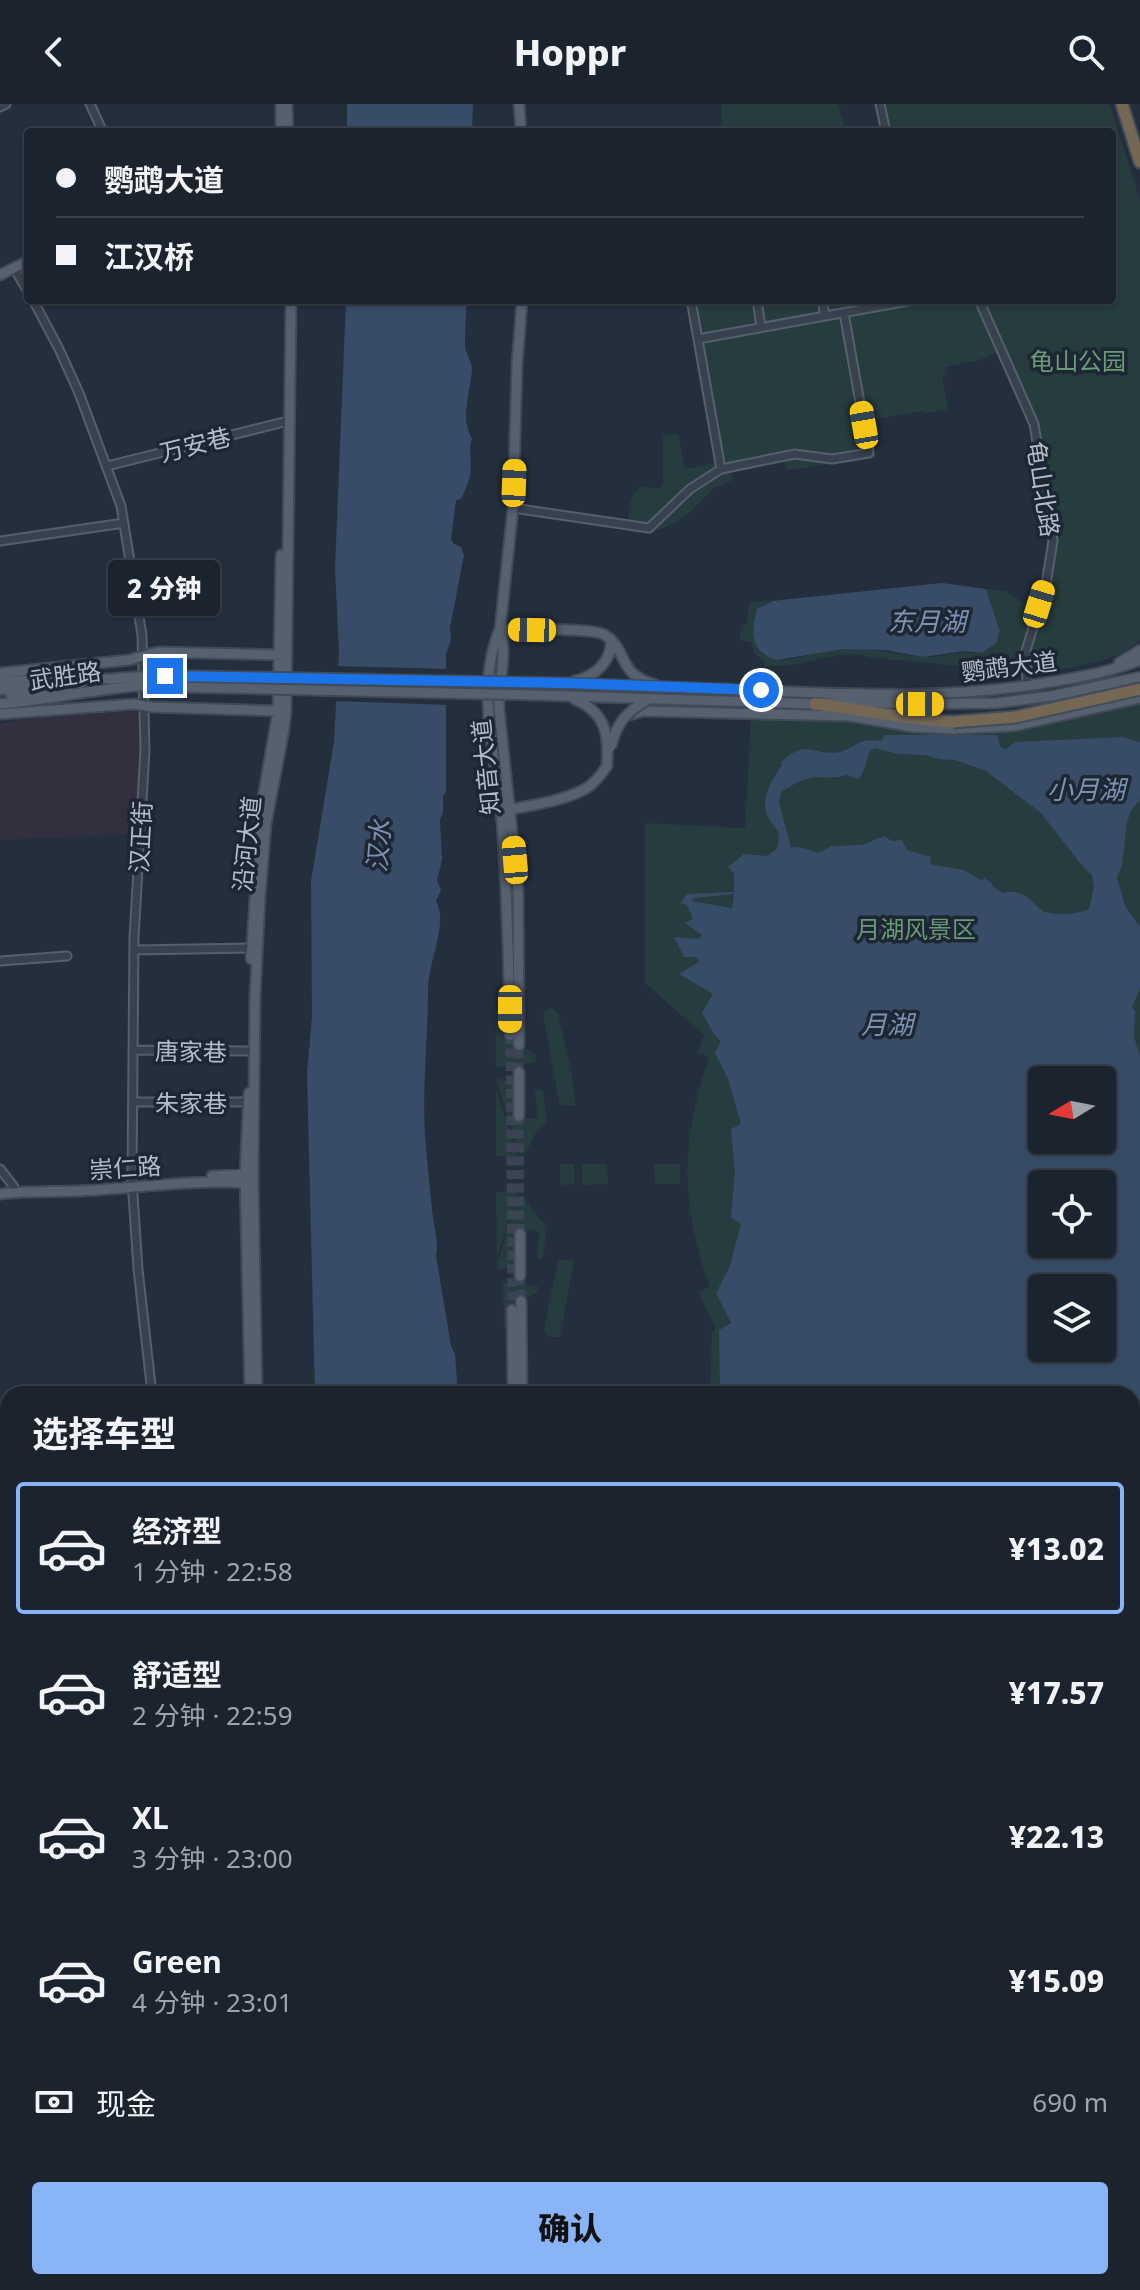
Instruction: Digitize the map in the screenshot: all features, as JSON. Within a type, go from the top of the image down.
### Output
[{"type":"highway","points":[[1122,104],[1140,162]]},
{"type":"highway","points":[[1129,104],[1140,140]]},
{"type":"highway","points":[[815,704],[911,719],[953,722],[1016,717],[1140,689]]},
{"type":"main road","points":[[281,104],[281,128]]},
{"type":"main road","points":[[287,104],[288,128]]},
{"type":"main road","points":[[519,104],[521,128]]},
{"type":"main road","points":[[0,275],[24,263]]},
{"type":"main road","name":"沿河大道","points":[[284,655],[284,422],[288,304]]},
{"type":"main road","name":"沿河大道","points":[[250,1386],[246,1197],[260,896],[266,824],[284,729],[288,304]]},
{"type":"main road","name":"知音大道","points":[[519,1045],[518,889],[489,696],[493,645],[500,629],[513,508],[522,304]]},
{"type":"main road","points":[[500,629],[601,633],[611,640],[633,675],[659,686]]},
{"type":"main road","points":[[564,683],[582,680],[596,672],[610,654],[611,640]]},
{"type":"main road","points":[[1101,673],[1140,650]]},
{"type":"main road","points":[[0,673],[129,660],[158,652],[284,655]]},
{"type":"main road","points":[[1101,673],[1140,660]]},
{"type":"main road","name":"鹦鹉大道","points":[[136,682],[210,676],[921,694],[976,692],[1101,673]]},
{"type":"main road","name":"鹦鹉大道","points":[[136,682],[815,704],[920,704],[997,703],[1052,696],[1140,677]]},
{"type":"main road","name":"武胜路","points":[[5,682],[58,678],[109,684],[136,682]]},
{"type":"main road","points":[[0,696],[109,684]]},
{"type":"main road","name":"武胜路","points":[[0,709],[12,703],[59,698],[109,684]]},
{"type":"main road","points":[[0,690],[77,687]]},
{"type":"main road","points":[[565,696],[593,710],[600,719],[608,742],[607,766]]},
{"type":"main road","points":[[506,810],[566,796],[593,783],[607,766],[615,730],[623,719],[650,698]]},
{"type":"main road","points":[[623,719],[643,711],[850,716],[913,727],[952,729],[1014,726],[1140,698]]},
{"type":"main road","points":[[0,709],[134,704],[282,711]]},
{"type":"main road","name":"沿河大道","points":[[257,1386],[247,1160],[251,948],[261,809],[282,711]]},
{"type":"main road","name":"知音大道","points":[[506,810],[510,1035]]},
{"type":"main road","points":[[519,1072],[519,1116]]},
{"type":"main road","points":[[222,1179],[236,1173],[247,1160]]},
{"type":"main road","points":[[222,1179],[232,1183],[246,1197]]},
{"type":"main road","name":"崇仁路","points":[[0,1191],[14,1187],[249,1179]]},
{"type":"main road","name":"崇仁路","points":[[0,1191],[76,1191],[133,1183]]},
{"type":"main road","points":[[520,1234],[520,1276]]},
{"type":"main road","points":[[521,1301],[522,1386]]},
{"type":"main road","points":[[512,1310],[513,1386]]},
{"type":"street","points":[[0,107],[6,104]]},
{"type":"street","points":[[90,104],[101,128]]},
{"type":"street","points":[[880,104],[884,128]]},
{"type":"street","points":[[14,268],[24,285]]},
{"type":"street","name":"汉正街","points":[[35,304],[59,349],[121,506],[142,635],[144,762],[134,950],[133,1183],[138,1269],[151,1386]]},
{"type":"street","points":[[692,304],[721,469]]},
{"type":"street","points":[[758,304],[761,327]]},
{"type":"street","points":[[823,304],[825,316]]},
{"type":"street","points":[[698,339],[892,304]]},
{"type":"street","name":"龟山北路","points":[[981,304],[1034,424],[1053,541],[1046,584],[1026,651],[1027,686]]},
{"type":"street","points":[[513,508],[649,528],[690,489],[721,469],[795,454],[832,459],[869,453],[844,313]]},
{"type":"street","name":"万安巷","points":[[107,466],[284,422]]},
{"type":"street","points":[[0,541],[124,523]]},
{"type":"street","points":[[134,950],[251,948]]},
{"type":"street","points":[[0,961],[67,956]]},
{"type":"street","name":"唐家巷","points":[[133,1050],[249,1051]]},
{"type":"street","name":"朱家巷","points":[[133,1102],[248,1102]]},
{"type":"street","points":[[0,1169],[14,1187]]},
{"type":"shaded area","points":[[139,713],[138,834],[0,840],[0,723],[58,715]]},
{"type":"green space","points":[[722,104],[838,104],[845,128],[722,128]]},
{"type":"green space","name":"龟山公园","points":[[885,104],[1110,104],[1140,201],[1140,640],[1111,657],[1049,671],[1031,670],[1027,661],[1028,648],[1056,553],[1057,532],[1036,415],[986,304],[1116,304],[1116,128],[891,128]]},
{"type":"green space","points":[[687,304],[881,304],[897,309],[911,304],[975,304],[997,352],[980,360],[945,367],[947,376],[942,377],[948,409],[869,420],[876,458],[787,470],[784,461],[732,471],[733,480],[714,488],[673,524],[655,531],[635,533],[630,530],[630,506],[640,486],[660,489],[663,483],[663,436],[678,433],[685,469],[714,463]]},
{"type":"green space","points":[[986,589],[1006,591],[1033,610],[1022,655],[1016,664],[962,666],[852,654],[790,665],[764,666],[765,662],[754,653],[751,642],[739,640],[742,624],[746,625],[750,602],[771,600],[757,609],[753,631],[760,649],[773,659],[845,648],[921,657],[976,653],[999,626]]},
{"type":"green space","name":"月湖","points":[[1140,700],[1140,1386],[710,1386],[712,1332],[716,1329],[698,1292],[710,1287],[693,1228],[687,1172],[693,1117],[709,1057],[698,1053],[704,1035],[645,983],[645,823],[745,828],[751,717],[861,720],[892,726]]},
{"type":"green space","points":[[495,1007],[506,1011],[513,1037],[535,1054],[536,1062],[496,1068]]},
{"type":"green space","points":[[551,1008],[558,1013],[576,1106],[559,1103],[543,1014]]},
{"type":"green space","points":[[496,1078],[515,1083],[518,1115],[533,1119],[537,1117],[535,1088],[543,1091],[547,1122],[535,1134],[525,1154],[519,1154]]},
{"type":"green space","points":[[496,1091],[517,1153],[517,1158],[496,1156]]},
{"type":"green space","points":[[560,1164],[574,1164],[574,1184],[560,1185]]},
{"type":"green space","points":[[582,1164],[607,1164],[608,1184],[582,1185]]},
{"type":"green space","points":[[654,1164],[680,1164],[680,1184],[655,1184]]},
{"type":"green space","points":[[517,1190],[518,1194],[497,1257],[496,1193]]},
{"type":"green space","points":[[522,1194],[547,1226],[543,1258],[537,1259],[539,1233],[533,1229],[520,1234],[516,1265],[498,1270],[497,1263],[519,1195]]},
{"type":"green space","points":[[558,1260],[574,1261],[560,1337],[550,1337],[544,1329]]},
{"type":"green space","points":[[503,1282],[538,1286],[537,1293],[513,1310],[504,1328]]},
{"type":"water","points":[[347,104],[473,104],[472,128],[347,128]]},
{"type":"water","name":"汉水","points":[[346,304],[467,304],[465,346],[472,370],[466,414],[472,439],[471,470],[461,499],[456,500],[451,539],[461,547],[464,555],[450,628],[451,640],[446,654],[446,793],[440,820],[442,860],[437,881],[441,890],[436,901],[440,921],[429,980],[424,1098],[436,1256],[451,1346],[455,1354],[457,1386],[315,1386],[307,1073],[312,1017],[311,881],[334,742],[339,650],[335,569]]},
{"type":"water","name":"东月湖","points":[[942,583],[986,589],[1000,631],[996,643],[982,653],[964,651],[923,657],[885,650],[844,649],[776,660],[761,651],[754,639],[757,609],[772,601]]},
{"type":"water","name":"月湖","points":[[885,735],[997,735],[1001,748],[1006,749],[1015,742],[1122,737],[1140,742],[1140,799],[1127,822],[1122,865],[1117,877],[1125,906],[1140,927],[1140,988],[1132,1008],[1135,1010],[1134,1037],[1140,1056],[1140,1386],[720,1386],[719,1330],[731,1323],[716,1293],[730,1266],[741,1224],[731,1217],[735,1173],[731,1129],[741,1124],[728,1079],[715,1053],[721,1041],[702,1013],[713,994],[679,974],[699,962],[697,957],[684,957],[674,937],[699,939],[702,935],[685,923],[693,919],[687,905],[681,903],[687,894],[734,892],[734,873],[728,867],[744,854],[767,856],[777,849],[779,834],[768,817],[765,804],[781,762],[805,749],[831,753],[846,750],[863,741],[882,740]],"holes":[[[874,748],[898,754],[955,760],[986,771],[1041,813],[1092,875],[1094,887],[1089,909],[1067,914],[1044,912],[1021,894],[1003,893],[984,878],[982,881],[964,870],[930,864],[931,857],[907,850],[902,840],[892,841],[884,836],[862,845],[832,846],[818,853],[791,847],[779,802],[782,791],[811,778],[846,775],[858,779]],[[734,894],[732,908],[692,901],[694,898]]]},
{"type":"pier","points":[[334,666],[451,669],[450,705],[332,701]]},
{"type":"tunnel","points":[[510,1035],[512,1310]]},
{"type":"tunnel","points":[[519,1045],[519,1072]]},
{"type":"tunnel","points":[[519,1116],[520,1234]]},
{"type":"tunnel","points":[[520,1276],[521,1301]]},
{"type":"route","points":[[165,676],[761,690]]},
{"type":"water label","name":"小月湖","points":[[1086,789]]},
{"type":"park label","name":"月湖风景区","points":[[916,928]]}]
